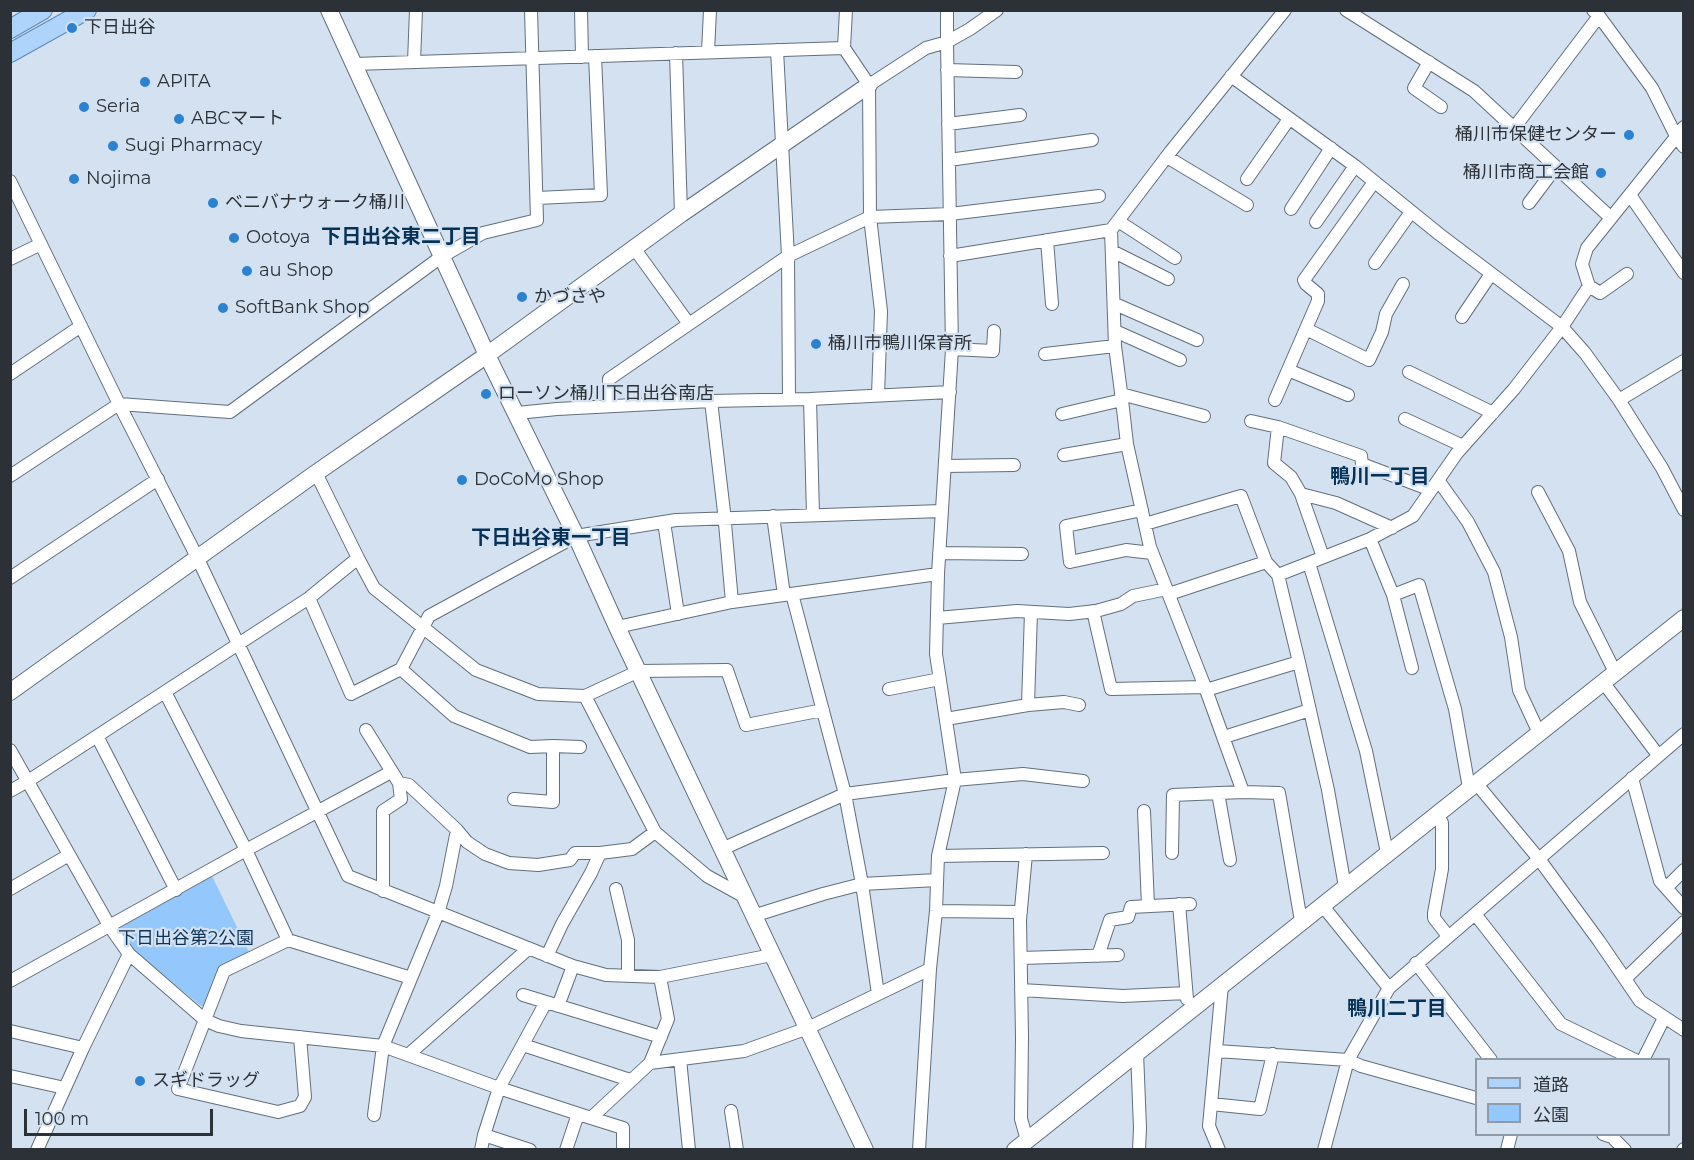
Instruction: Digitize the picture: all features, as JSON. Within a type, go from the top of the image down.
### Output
[{"type":"main road","points":[[10,29],[43,10]]},
{"type":"main road","points":[[10,53],[87,10]]},
{"type":"street","points":[[328,10],[487,355],[576,536],[753,916],[865,1149]]},
{"type":"street","points":[[414,62],[416,10]]},
{"type":"street","points":[[10,476],[118,404],[230,412],[441,257],[483,234],[537,220],[531,10]]},
{"type":"street","points":[[581,10],[582,57]]},
{"type":"street","points":[[708,52],[710,10]]},
{"type":"street","points":[[846,10],[844,48],[869,85],[870,216],[881,311],[878,395]]},
{"type":"street","points":[[920,1149],[938,856],[955,780],[936,654],[939,554],[952,350],[946,42],[948,10]]},
{"type":"street","points":[[10,692],[316,473],[487,355],[681,214],[926,48],[946,42],[997,10]]},
{"type":"street","points":[[1243,792],[1206,688],[1152,553],[1127,444],[1115,346],[1112,251],[1115,225],[1231,76],[1286,10]]},
{"type":"street","points":[[1346,10],[1474,91],[1610,217]]},
{"type":"street","points":[[1365,22],[1373,10]]},
{"type":"street","points":[[1514,128],[1596,13],[1652,88],[1680,131],[1683,147]]},
{"type":"street","points":[[354,64],[844,48]]},
{"type":"street","points":[[777,50],[788,256],[789,399]]},
{"type":"street","points":[[676,53],[681,214]]},
{"type":"street","points":[[537,198],[601,195],[595,56]]},
{"type":"street","points":[[1429,62],[1414,88],[1441,107]]},
{"type":"street","points":[[947,70],[1016,72]]},
{"type":"street","points":[[1231,76],[1355,166],[1411,212],[1562,327],[1585,353],[1619,400],[1662,468],[1683,510]]},
{"type":"street","points":[[948,124],[1020,115]]},
{"type":"street","points":[[1247,179],[1289,118]]},
{"type":"street","points":[[1627,274],[1600,293],[1589,286],[1582,264],[1587,248],[1680,131]]},
{"type":"street","points":[[949,160],[1092,140]]},
{"type":"street","points":[[1291,209],[1331,148]]},
{"type":"street","points":[[1167,157],[1247,205]]},
{"type":"street","points":[[1316,222],[1355,166]]},
{"type":"street","points":[[1529,203],[1556,167]]},
{"type":"street","points":[[10,181],[118,404],[198,559],[348,876],[528,949],[573,966],[606,975],[660,977],[772,955]]},
{"type":"street","points":[[1275,400],[1318,301],[1318,294],[1304,280],[1374,182]]},
{"type":"street","points":[[1629,195],[1683,273]]},
{"type":"street","points":[[610,406],[609,380],[788,256],[870,216],[950,214],[1099,196]]},
{"type":"street","points":[[1376,263],[1411,212]]},
{"type":"street","points":[[950,256],[1047,240],[1115,225],[1174,258]]},
{"type":"street","points":[[1047,240],[1052,304]]},
{"type":"street","points":[[10,260],[41,244]]},
{"type":"street","points":[[633,248],[689,324]]},
{"type":"street","points":[[1112,251],[1168,279]]},
{"type":"street","points":[[1462,316],[1491,274]]},
{"type":"street","points":[[1306,329],[1369,360],[1382,332],[1386,314],[1403,284]]},
{"type":"street","points":[[1278,575],[1370,539],[1413,516],[1463,446],[1514,389],[1562,327],[1589,286]]},
{"type":"street","points":[[1114,304],[1197,340]]},
{"type":"street","points":[[10,374],[81,326]]},
{"type":"street","points":[[952,350],[993,351],[994,331]]},
{"type":"street","points":[[1115,331],[1180,360]]},
{"type":"street","points":[[1044,354],[1115,346]]},
{"type":"street","points":[[1619,400],[1683,361]]},
{"type":"street","points":[[1288,370],[1348,394]]},
{"type":"street","points":[[1409,372],[1493,413]]},
{"type":"street","points":[[517,413],[711,401],[950,392]]},
{"type":"street","points":[[1062,414],[1121,397],[1204,416]]},
{"type":"street","points":[[810,399],[813,515]]},
{"type":"street","points":[[711,401],[732,602]]},
{"type":"street","points":[[1406,419],[1463,446]]},
{"type":"street","points":[[1251,421],[1361,456],[1362,464],[1435,485],[1468,522],[1494,572],[1511,637],[1519,690],[1539,733]]},
{"type":"street","points":[[1278,428],[1274,463],[1292,477],[1301,494],[1323,557]]},
{"type":"street","points":[[1064,455],[1127,444]]},
{"type":"street","points":[[945,466],[1014,465]]},
{"type":"street","points":[[316,473],[374,588],[476,670],[538,694],[585,696],[639,671],[727,670],[746,725],[823,710]]},
{"type":"street","points":[[10,578],[158,479]]},
{"type":"street","points":[[1538,492],[1569,551],[1580,602],[1609,677],[1658,755]]},
{"type":"street","points":[[1301,494],[1336,503],[1392,528]]},
{"type":"street","points":[[1145,524],[1241,496],[1266,562],[1278,575],[1328,790],[1345,887]]},
{"type":"street","points":[[1142,510],[1066,526],[1070,562],[1126,550],[1152,553]]},
{"type":"street","points":[[309,597],[351,694],[400,669],[429,616],[576,536],[664,522],[942,511]]},
{"type":"street","points":[[773,516],[788,594],[823,710],[845,794],[862,884],[878,994]]},
{"type":"street","points":[[664,522],[678,614]]},
{"type":"street","points":[[1370,539],[1393,595],[1412,668]]},
{"type":"street","points":[[939,554],[1022,554]]},
{"type":"street","points":[[10,791],[309,597],[358,558]]},
{"type":"street","points":[[937,618],[1017,611],[1069,614],[1093,611],[1121,604],[1133,596],[1168,592],[1266,562]]},
{"type":"street","points":[[1309,563],[1366,751],[1387,853]]},
{"type":"street","points":[[618,627],[732,602],[938,574]]},
{"type":"street","points":[[1393,595],[1419,585],[1455,709],[1472,785],[1539,859],[1640,1001],[1683,1030]]},
{"type":"street","points":[[1093,611],[1111,689],[1206,688],[1299,662]]},
{"type":"street","points":[[1028,705],[1031,612]]},
{"type":"street","points":[[1021,1145],[1683,618]]},
{"type":"street","points":[[400,669],[454,716],[530,747],[580,747]]},
{"type":"street","points":[[889,688],[940,680]]},
{"type":"street","points":[[165,692],[246,850],[288,940]]},
{"type":"street","points":[[585,696],[655,832],[707,876],[745,897]]},
{"type":"street","points":[[945,719],[1028,705],[1064,702],[1079,705]]},
{"type":"street","points":[[1224,737],[1310,710]]},
{"type":"street","points":[[366,730],[399,783],[401,799],[383,811],[383,891]]},
{"type":"street","points":[[1324,1149],[1348,1060],[1389,988],[1683,734]]},
{"type":"street","points":[[97,736],[177,890]]},
{"type":"street","points":[[514,799],[553,802],[553,746]]},
{"type":"street","points":[[10,750],[110,927],[129,954],[205,1020],[241,1030],[383,1046],[499,1088],[623,1128],[623,1149]]},
{"type":"street","points":[[10,981],[391,772]]},
{"type":"street","points":[[722,849],[845,794],[1023,774],[1083,781]]},
{"type":"street","points":[[1632,778],[1660,881],[1683,908]]},
{"type":"street","points":[[399,783],[409,785],[467,842],[485,854],[509,863],[538,865],[570,860],[575,853],[632,849],[655,832]]},
{"type":"street","points":[[1218,793],[1230,860]]},
{"type":"street","points":[[1172,853],[1173,795],[1279,793],[1302,921]]},
{"type":"street","points":[[1143,811],[1148,906]]},
{"type":"street","points":[[1437,813],[1442,822],[1442,870],[1434,918],[1448,936]]},
{"type":"street","points":[[374,1115],[383,1046],[438,913],[457,831]]},
{"type":"street","points":[[547,956],[600,853]]},
{"type":"street","points":[[938,856],[1103,853]]},
{"type":"street","points":[[1021,1145],[1021,912],[1026,854]]},
{"type":"street","points":[[10,889],[69,855]]},
{"type":"street","points":[[1666,888],[1683,870]]},
{"type":"street","points":[[753,916],[862,884],[937,880]]},
{"type":"street","points":[[616,889],[628,940],[628,976]]},
{"type":"street","points":[[1098,956],[1110,920],[1128,917],[1131,907],[1184,904],[1186,993],[1189,1011]]},
{"type":"street","points":[[1322,905],[1389,988]]},
{"type":"street","points":[[936,911],[1021,912]]},
{"type":"street","points":[[1475,914],[1561,1024],[1633,1058]]},
{"type":"street","points":[[1625,979],[1683,922]]},
{"type":"street","points":[[300,1037],[305,1097],[300,1106],[278,1112],[178,1089],[224,971],[288,940],[411,978]]},
{"type":"street","points":[[408,1055],[528,949]]},
{"type":"street","points":[[37,1149],[129,954]]},
{"type":"street","points":[[1021,958],[1118,955]]},
{"type":"street","points":[[1416,963],[1490,1058]]},
{"type":"street","points":[[481,1149],[499,1088],[573,966]]},
{"type":"street","points":[[650,1063],[744,1051],[808,1028],[930,969]]},
{"type":"street","points":[[591,1118],[650,1063],[668,1019],[660,977]]},
{"type":"street","points":[[1219,1149],[1209,1125],[1222,985]]},
{"type":"street","points":[[1021,990],[1123,996],[1186,993]]},
{"type":"street","points":[[523,995],[661,1037]]},
{"type":"street","points":[[1644,1058],[1664,1018]]},
{"type":"street","points":[[10,1031],[83,1048]]},
{"type":"street","points":[[523,1045],[630,1080]]},
{"type":"street","points":[[1217,1051],[1348,1060],[1361,1066],[1475,1098]]},
{"type":"street","points":[[1137,1052],[1139,1149]]},
{"type":"street","points":[[1211,1104],[1260,1109],[1273,1054]]},
{"type":"street","points":[[680,1059],[689,1149]]},
{"type":"street","points":[[10,1076],[65,1088]]},
{"type":"street","points":[[731,1111],[737,1149]]},
{"type":"street","points":[[566,1149],[578,1114]]},
{"type":"street","points":[[484,1135],[530,1149]]},
{"type":"street","points":[[1610,1136],[1625,1149]]},
{"type":"green space","name":"下日出谷第2公園","points":[[212,876],[249,952],[219,968],[206,1005],[201,1006],[128,946],[119,932],[121,927]]},
{"type":"place","name":"下日出谷","points":[[72,28]]},
{"type":"place","name":"APITA","points":[[145,82]]},
{"type":"place","name":"Seria","points":[[84,107]]},
{"type":"place","name":"ABCマート","points":[[179,119]]},
{"type":"place","name":"桶川市保健センター","points":[[1629,135]]},
{"type":"place","name":"Sugi Pharmacy","points":[[113,146]]},
{"type":"place","name":"桶川市商工会館","points":[[1601,173]]},
{"type":"place","name":"Nojima","points":[[74,179]]},
{"type":"place","name":"ベニバナウォーク桶川","points":[[213,203]]},
{"type":"place","name":"Ootoya","points":[[234,238]]},
{"type":"place","name":"au Shop","points":[[247,271]]},
{"type":"place","name":"かづさや","points":[[522,297]]},
{"type":"place","name":"SoftBank Shop","points":[[223,308]]},
{"type":"place","name":"桶川市鴨川保育所","points":[[816,344]]},
{"type":"place","name":"ローソン桶川下日出谷南店","points":[[486,394]]},
{"type":"place","name":"DoCoMo Shop","points":[[462,480]]},
{"type":"place","name":"スギドラッグ","points":[[140,1081]]},
{"type":"district","name":"下日出谷東二丁目","points":[[401,237]]},
{"type":"district","name":"鴨川一丁目","points":[[1380,477]]},
{"type":"district","name":"下日出谷東一丁目","points":[[551,538]]},
{"type":"district","name":"鴨川二丁目","points":[[1397,1009]]}]
